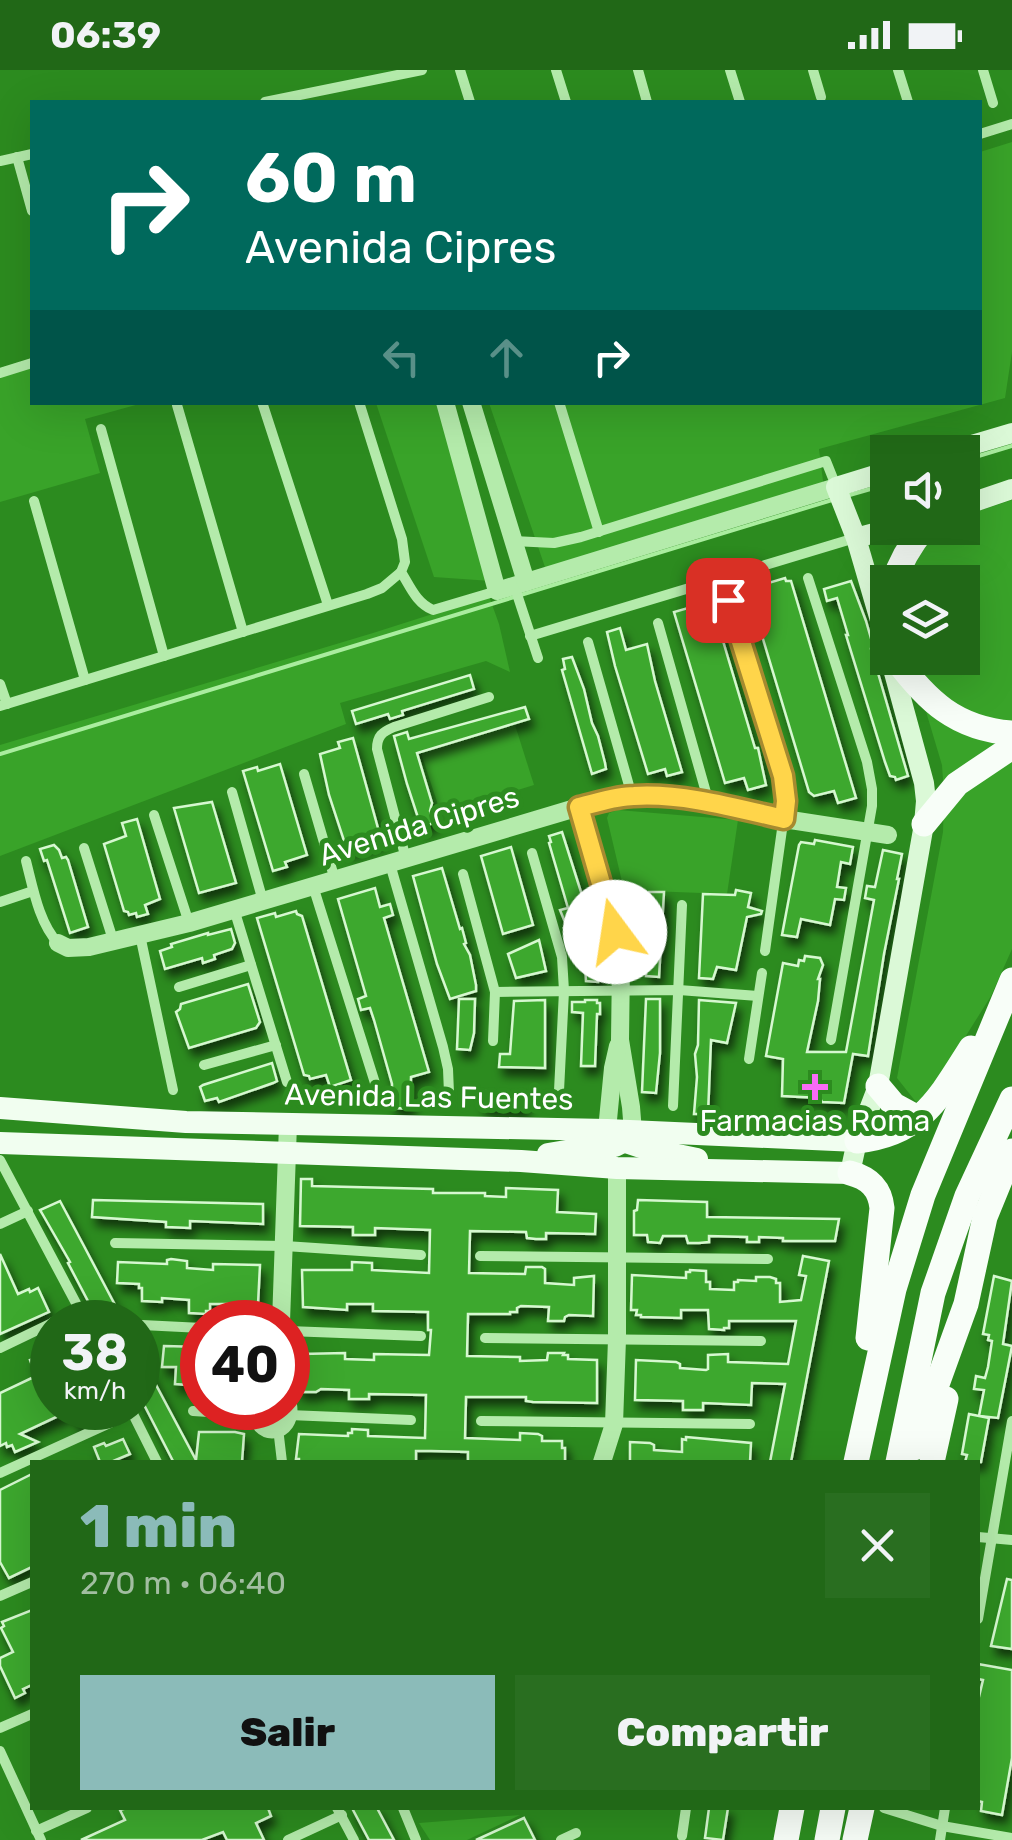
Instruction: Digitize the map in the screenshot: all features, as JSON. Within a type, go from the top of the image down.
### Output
[{"type":"highway","points":[[908,675],[952,717],[996,732],[1012,732]]},
{"type":"highway","points":[[924,824],[957,784],[1012,747]]},
{"type":"highway","points":[[857,1141],[890,1135],[918,1118],[941,1095],[1009,987]]},
{"type":"highway","points":[[856,1460],[894,1289],[923,1195],[1009,987]]},
{"type":"highway","points":[[878,1086],[894,1105],[918,1118]]},
{"type":"highway","points":[[898,1460],[933,1294],[967,1196],[1012,1099]]},
{"type":"highway","points":[[932,1460],[986,1218],[1009,1164]]},
{"type":"highway","points":[[850,1173],[873,1183],[882,1208],[856,1460]]},
{"type":"highway","points":[[910,1460],[966,1304]]},
{"type":"highway","points":[[786,1840],[792,1810]]},
{"type":"highway","points":[[826,1840],[833,1810]]},
{"type":"highway","points":[[855,1840],[862,1810]]},
{"type":"main road","points":[[980,442],[1012,432]]},
{"type":"main road","points":[[870,478],[838,490],[870,587]]},
{"type":"main road","points":[[980,500],[1012,489]]},
{"type":"main road","points":[[854,531],[870,530]]},
{"type":"main road","points":[[850,1173],[857,1141],[878,1086],[924,824],[924,782],[897,675]]},
{"type":"main road","name":"Avenida Las Fuentes","points":[[0,1108],[186,1122],[857,1141]]},
{"type":"main road","points":[[520,1161],[615,1146],[622,1135],[736,1170]]},
{"type":"main road","name":"Avenida Las Fuentes","points":[[0,1143],[520,1161],[616,1168],[850,1173]]},
{"type":"street","points":[[275,100],[422,70]]},
{"type":"street","points":[[460,70],[469,100]]},
{"type":"street","points":[[556,70],[565,100]]},
{"type":"street","points":[[638,70],[646,100]]},
{"type":"street","points":[[730,70],[739,100]]},
{"type":"street","points":[[813,70],[822,97]]},
{"type":"street","points":[[898,70],[907,100]]},
{"type":"street","points":[[983,70],[993,103]]},
{"type":"street","points":[[982,133],[1012,124]]},
{"type":"street","points":[[0,161],[30,154]]},
{"type":"street","points":[[17,157],[30,204]]},
{"type":"street","points":[[0,372],[30,364]]},
{"type":"street","points":[[177,405],[243,632]]},
{"type":"street","points":[[263,405],[328,605]]},
{"type":"street","points":[[0,684],[3,705],[382,588],[401,572],[405,562],[402,539],[359,405]]},
{"type":"street","points":[[446,405],[538,658]]},
{"type":"street","points":[[472,405],[513,540],[513,588]]},
{"type":"street","points":[[560,405],[599,532]]},
{"type":"street","points":[[101,429],[164,656]]},
{"type":"street","points":[[401,572],[418,600],[432,610],[838,490],[826,461],[599,532],[554,543],[513,540]]},
{"type":"street","points":[[34,500],[85,680]]},
{"type":"street","points":[[528,630],[854,531]]},
{"type":"street","points":[[808,578],[867,762],[872,789],[831,1040]]},
{"type":"street","points":[[728,600],[783,776],[786,801],[764,951]]},
{"type":"street","points":[[658,622],[709,802]]},
{"type":"street","points":[[588,642],[632,796]]},
{"type":"street","points":[[449,1092],[448,1069],[398,861],[377,749],[385,730],[489,697]]},
{"type":"street","points":[[304,774],[335,880]]},
{"type":"street","points":[[232,792],[264,901]]},
{"type":"street","name":"Avenida Cipres","points":[[26,861],[51,935],[68,948],[78,948],[189,923],[579,807],[632,796],[709,802],[784,819],[888,835]]},
{"type":"street","points":[[579,807],[615,932],[620,964],[620,1040],[632,1107],[622,1135]]},
{"type":"street","points":[[154,815],[189,923]]},
{"type":"street","points":[[84,848],[114,942]]},
{"type":"street","points":[[532,853],[562,957],[560,1091]]},
{"type":"street","points":[[463,874],[495,992],[493,1041]]},
{"type":"street","points":[[313,886],[375,1083]]},
{"type":"street","points":[[0,902],[34,892]]},
{"type":"street","points":[[674,1106],[682,906]]},
{"type":"street","points":[[234,910],[287,1082]]},
{"type":"street","points":[[140,936],[173,1090]]},
{"type":"street","points":[[178,987],[251,965]]},
{"type":"street","points":[[748,1059],[762,973]]},
{"type":"street","points":[[495,992],[679,990],[758,996]]},
{"type":"street","points":[[620,1040],[613,1068],[622,1135]]},
{"type":"street","points":[[204,1066],[276,1045]]},
{"type":"street","points":[[282,1300],[288,1124]]},
{"type":"street","points":[[0,1160],[74,1300]]},
{"type":"street","points":[[603,1460],[614,1424],[616,1168]]},
{"type":"street","points":[[0,1224],[28,1211]]},
{"type":"street","points":[[116,1243],[285,1246],[421,1255]]},
{"type":"street","points":[[480,1256],[768,1259]]},
{"type":"street","points":[[310,1332],[421,1336]]},
{"type":"street","points":[[0,1348],[30,1333]]},
{"type":"street","points":[[484,1338],[761,1340]]},
{"type":"street","points":[[310,1417],[411,1420]]},
{"type":"street","points":[[481,1421],[750,1424]]},
{"type":"street","points":[[980,1608],[1012,1421]]},
{"type":"street","points":[[0,1473],[89,1430]]},
{"type":"street","points":[[141,1430],[156,1460]]},
{"type":"street","points":[[282,1460],[284,1430]]},
{"type":"street","points":[[980,1537],[1012,1540]]},
{"type":"street","points":[[0,1596],[30,1583]]},
{"type":"street","points":[[0,1728],[30,1715]]},
{"type":"street","points":[[0,1752],[38,1835],[83,1810]]},
{"type":"street","points":[[404,1810],[416,1840]]},
{"type":"street","points":[[682,1836],[686,1810]]},
{"type":"street","points":[[890,1810],[942,1826],[1012,1838]]},
{"type":"street","points":[[940,1840],[945,1810]]},
{"type":"street","points":[[288,1840],[340,1811],[354,1840]]},
{"type":"street","points":[[561,1840],[576,1833]]},
{"type":"green space","points":[[1012,142],[1012,352],[1005,398],[982,404],[982,151]]},
{"type":"green space","points":[[30,367],[30,405],[136,405],[85,419],[100,473],[0,502],[0,375]]},
{"type":"green space","points":[[377,405],[440,405],[491,581],[434,577]]},
{"type":"green space","points":[[490,405],[979,405],[819,449],[824,489],[547,573]]},
{"type":"green space","points":[[1012,500],[1012,949],[991,996],[928,1096],[916,1102],[897,1078],[943,832],[944,795],[942,765],[915,675],[980,675],[980,565],[912,565],[924,545],[980,545],[980,510]]},
{"type":"green space","points":[[489,596],[510,672],[486,661],[340,703],[346,724],[0,856],[0,745]]},
{"type":"green space","points":[[515,725],[534,785],[441,814],[421,753]]},
{"type":"green space","points":[[618,810],[738,820],[727,894],[624,890],[607,818]]},
{"type":"green space","points":[[520,1815],[467,1840],[430,1840],[419,1823]]},
{"type":"building","points":[[785,578],[791,581],[856,798],[838,803],[834,791],[814,796],[809,792],[748,589]]},
{"type":"building","points":[[851,581],[870,635],[870,675],[879,675],[908,776],[896,780],[890,776],[837,598],[827,601],[824,589]]},
{"type":"building","points":[[688,608],[696,634],[714,628],[720,631],[766,785],[748,790],[744,778],[725,783],[674,612]]},
{"type":"building","points":[[620,628],[626,650],[647,644],[682,772],[667,776],[665,769],[648,774],[607,632]]},
{"type":"building","points":[[572,657],[605,763],[606,769],[592,774],[562,670],[563,659]]},
{"type":"building","points":[[470,675],[474,689],[402,711],[403,715],[390,719],[388,714],[356,724],[352,711]]},
{"type":"building","points":[[525,707],[529,719],[417,753],[434,823],[421,827],[394,736],[407,732],[409,739]]},
{"type":"building","points":[[353,738],[381,839],[347,850],[320,754],[340,748],[338,742]]},
{"type":"building","points":[[280,764],[307,855],[285,862],[287,867],[273,871],[243,771]]},
{"type":"building","points":[[212,802],[236,883],[199,893],[174,808]]},
{"type":"building","points":[[137,819],[160,899],[145,905],[148,914],[137,917],[136,913],[129,915],[124,911],[104,844],[126,836],[122,823]]},
{"type":"building","points":[[562,832],[600,952],[598,982],[586,981],[581,953],[574,938],[568,940],[564,928],[567,927],[560,910],[568,908],[549,843],[549,836]]},
{"type":"building","points":[[815,840],[853,847],[850,864],[841,862],[837,887],[846,888],[844,900],[835,899],[830,925],[801,919],[797,937],[782,935],[799,845],[814,844]]},
{"type":"building","points":[[54,845],[62,858],[68,860],[88,927],[70,933],[40,849]]},
{"type":"building","points":[[511,847],[533,925],[503,934],[481,856]]},
{"type":"building","points":[[883,850],[902,854],[868,1056],[853,1054],[844,1103],[782,1096],[783,1059],[766,1056],[783,963],[798,966],[805,956],[820,958],[823,965],[807,1052],[846,1052],[874,900],[865,898],[867,886],[875,887]]},
{"type":"building","points":[[442,868],[476,985],[476,991],[450,999],[413,876]]},
{"type":"building","points":[[375,888],[380,907],[390,904],[393,915],[384,918],[429,1072],[411,1077],[410,1109],[396,1108],[392,1103],[392,1084],[374,1020],[370,1008],[361,1010],[358,999],[366,996],[338,899]]},
{"type":"building","points":[[736,890],[751,893],[748,907],[762,911],[761,914],[747,917],[736,970],[717,967],[713,979],[699,978],[703,894],[735,895]]},
{"type":"building","points":[[649,892],[664,892],[659,977],[646,976],[647,954],[642,954],[640,934],[644,934],[647,923]]},
{"type":"building","points":[[296,911],[302,916],[351,1080],[330,1087],[326,1075],[310,1079],[304,1075],[257,918]]},
{"type":"building","points":[[231,929],[235,943],[232,949],[203,963],[202,958],[165,969],[160,951],[172,947],[171,944]]},
{"type":"building","points":[[539,940],[546,971],[516,978],[508,954]]},
{"type":"building","points":[[248,984],[260,1022],[256,1028],[189,1048],[176,1012],[181,1004]]},
{"type":"building","points":[[459,999],[475,999],[470,1050],[457,1049]]},
{"type":"building","points":[[646,999],[660,999],[656,1093],[642,1092]]},
{"type":"building","points":[[545,1000],[545,1068],[499,1067],[500,1054],[510,1054],[514,1001]]},
{"type":"building","points":[[699,1000],[736,1003],[727,1043],[711,1040],[708,1114],[694,1114]]},
{"type":"building","points":[[572,1002],[600,1003],[595,1066],[581,1066],[583,1013],[572,1012]]},
{"type":"building","points":[[272,1063],[277,1081],[219,1102],[217,1098],[205,1101],[200,1087],[203,1085]]},
{"type":"building","points":[[482,1091],[525,1093],[524,1109],[481,1107]]},
{"type":"building","points":[[301,1179],[312,1179],[312,1186],[433,1189],[433,1193],[506,1197],[506,1188],[558,1190],[557,1212],[596,1214],[595,1234],[546,1233],[546,1239],[536,1239],[527,1238],[526,1232],[470,1231],[469,1273],[525,1274],[526,1267],[542,1267],[545,1283],[574,1285],[574,1278],[594,1276],[593,1316],[569,1315],[564,1321],[548,1321],[549,1307],[521,1306],[510,1314],[468,1314],[467,1356],[520,1357],[520,1361],[547,1360],[548,1353],[564,1353],[568,1359],[597,1360],[597,1403],[466,1397],[465,1438],[520,1440],[520,1433],[538,1434],[542,1441],[562,1441],[565,1460],[468,1460],[468,1452],[431,1451],[416,1451],[416,1460],[296,1459],[299,1434],[348,1436],[352,1429],[368,1430],[368,1436],[425,1438],[426,1395],[369,1394],[369,1399],[349,1399],[349,1390],[310,1392],[310,1354],[345,1353],[345,1359],[374,1360],[374,1354],[429,1355],[428,1312],[373,1311],[373,1304],[347,1304],[347,1310],[310,1307],[310,1300],[303,1300],[302,1270],[352,1270],[352,1262],[372,1263],[372,1270],[429,1273],[430,1230],[375,1228],[375,1235],[353,1235],[353,1227],[300,1226]]},
{"type":"building","points":[[93,1200],[263,1204],[263,1224],[190,1221],[190,1228],[166,1227],[166,1222],[92,1217]]},
{"type":"building","points":[[638,1200],[707,1202],[707,1217],[839,1219],[835,1241],[759,1237],[759,1242],[747,1242],[747,1237],[709,1236],[709,1242],[688,1243],[686,1236],[663,1236],[660,1243],[648,1242],[647,1235],[634,1235]]},
{"type":"building","points":[[60,1201],[112,1300],[87,1300],[40,1210]]},
{"type":"building","points":[[0,1254],[18,1294],[38,1288],[44,1300],[30,1300],[30,1321],[0,1334]]},
{"type":"building","points":[[803,1256],[829,1261],[791,1460],[770,1460],[785,1384],[752,1383],[751,1405],[703,1403],[703,1410],[683,1410],[683,1401],[635,1400],[636,1360],[676,1362],[680,1368],[706,1370],[708,1355],[728,1354],[728,1362],[788,1364],[796,1321],[729,1321],[729,1328],[724,1330],[709,1329],[708,1310],[681,1310],[681,1318],[641,1317],[636,1315],[637,1310],[631,1310],[632,1275],[686,1278],[690,1270],[706,1271],[710,1289],[734,1290],[738,1280],[770,1277],[780,1283],[780,1302],[801,1300],[806,1276],[799,1275]]},
{"type":"building","points":[[167,1260],[187,1261],[187,1268],[213,1270],[213,1264],[260,1265],[258,1300],[142,1300],[139,1284],[117,1283],[118,1262],[167,1264]]},
{"type":"building","points":[[994,1276],[1012,1281],[1003,1344],[1012,1346],[998,1418],[979,1416],[984,1390],[974,1389],[976,1376],[985,1378],[988,1367],[992,1341],[983,1334]]},
{"type":"building","points":[[164,1346],[180,1346],[180,1384],[175,1384],[176,1367],[162,1367]]},
{"type":"building","points":[[30,1379],[30,1429],[20,1434],[38,1442],[15,1452],[12,1445],[0,1446],[0,1393]]},
{"type":"building","points":[[160,1392],[196,1460],[172,1460],[157,1430]]},
{"type":"building","points":[[969,1414],[989,1418],[981,1462],[966,1460],[967,1455],[962,1454]]},
{"type":"building","points":[[199,1432],[244,1434],[242,1460],[196,1460]]},
{"type":"building","points":[[123,1439],[130,1454],[116,1460],[99,1460],[94,1447],[104,1443],[106,1446]]},
{"type":"building","points":[[682,1439],[751,1443],[750,1460],[630,1460],[630,1442],[650,1443],[654,1450],[682,1452]]},
{"type":"building","points":[[30,1475],[30,1568],[9,1578],[0,1562],[0,1490]]},
{"type":"building","points":[[1007,1579],[1012,1580],[1012,1649],[991,1646]]},
{"type":"building","points":[[30,1611],[30,1686],[15,1698],[0,1666],[0,1658],[13,1652],[1,1628],[2,1622]]},
{"type":"building","points":[[980,1664],[1012,1670],[1012,1758],[1002,1815],[981,1811]]},
{"type":"building","points":[[120,1810],[269,1810],[271,1816],[256,1823],[264,1840],[227,1840],[223,1832],[202,1840],[81,1840],[125,1820]]},
{"type":"building","points":[[353,1810],[378,1810],[394,1840],[369,1840]]},
{"type":"building","points":[[709,1810],[728,1810],[723,1840],[705,1838]]},
{"type":"building","points":[[524,1818],[535,1840],[476,1840]]},
{"type":"waterway","points":[[980,456],[1012,446]]},
{"type":"waterway","points":[[846,496],[870,489]]},
{"type":"waterway","points":[[0,754],[832,500]]},
{"type":"place","name":"Farmacias Roma","points":[[815,1087]]},
{"type":"route","points":[[615,932],[579,807],[632,796],[664,797],[709,802],[784,819],[783,776],[728,600]]}]
